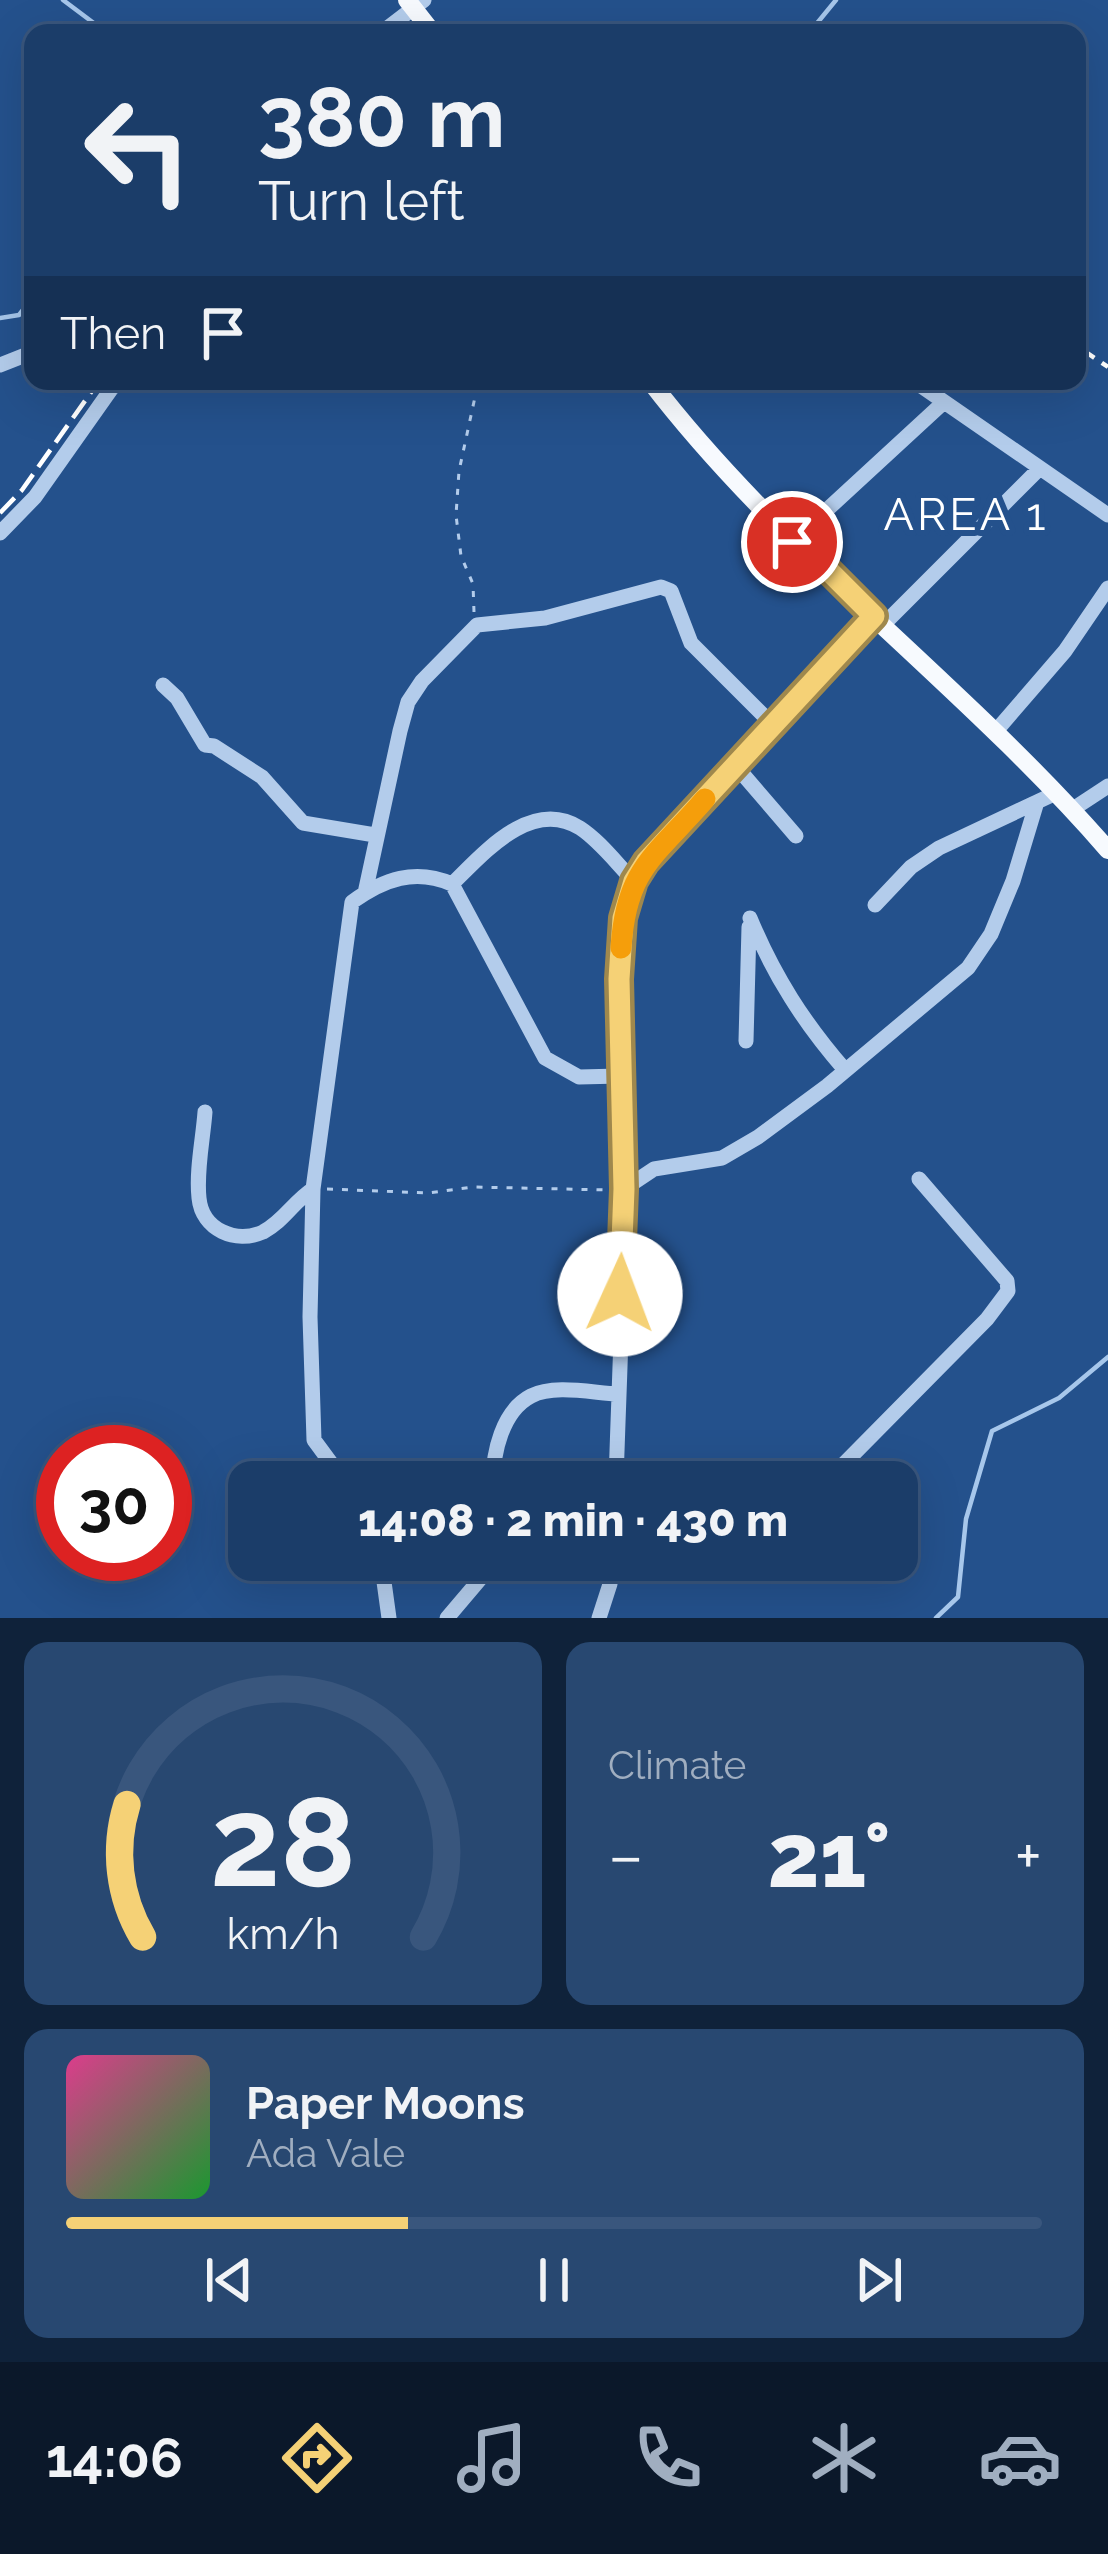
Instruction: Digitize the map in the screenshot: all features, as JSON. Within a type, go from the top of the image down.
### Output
[{"type":"main road","points":[[657,390],[706,452],[792,542],[829,571],[996,731],[1108,850]]},
{"type":"street","points":[[391,24],[415,3]]},
{"type":"street","points":[[0,376],[7,362]]},
{"type":"street","points":[[0,533],[45,484],[111,390]]},
{"type":"street","points":[[927,390],[1108,515]]},
{"type":"street","points":[[792,542],[944,402]]},
{"type":"street","points":[[616,1461],[624,1189],[620,959],[623,918],[634,881],[770,723],[1040,468]]},
{"type":"street","points":[[365,893],[374,835],[413,691],[477,626],[545,618],[661,586],[670,591],[691,643],[770,723]]},
{"type":"street","points":[[996,731],[1065,651],[1108,588]]},
{"type":"street","points":[[164,685],[205,745],[262,777],[304,823],[374,835]]},
{"type":"street","points":[[734,765],[796,836]]},
{"type":"street","points":[[1072,809],[1108,786]]},
{"type":"street","points":[[875,905],[911,867],[939,848],[1057,793]]},
{"type":"street","points":[[624,1189],[654,1168],[722,1158],[758,1136],[949,986],[983,949],[1013,881],[1036,805]]},
{"type":"street","points":[[452,884],[507,833],[551,820],[582,829],[634,881]]},
{"type":"street","points":[[330,1461],[314,1440],[313,1189],[352,902],[410,873],[432,875],[452,884],[545,1058],[580,1077],[620,1076]]},
{"type":"street","points":[[746,1041],[749,918],[790,1001],[845,1070]]},
{"type":"street","points":[[206,1112],[199,1199],[222,1233],[238,1238],[258,1234],[278,1223],[313,1189]]},
{"type":"street","points":[[847,1461],[1009,1291],[1006,1281],[920,1179]]},
{"type":"street","points":[[496,1461],[498,1441],[510,1418],[530,1396],[618,1394]]},
{"type":"street","points":[[384,1581],[389,1618]]},
{"type":"street","points":[[447,1618],[476,1581]]},
{"type":"street","points":[[599,1618],[610,1581]]},
{"type":"path","points":[[475,397],[455,515],[461,556],[473,584],[477,626]]},
{"type":"path","points":[[313,1189],[428,1193],[473,1187],[624,1189]]},
{"type":"waterway","points":[[63,0],[95,24]]},
{"type":"waterway","points":[[816,24],[836,0]]},
{"type":"waterway","points":[[0,318],[19,315],[24,309]]},
{"type":"waterway","points":[[936,1618],[958,1597],[966,1519],[992,1431],[1059,1398],[1108,1357]]},
{"type":"railway","points":[[1086,352],[1108,367]]},
{"type":"railway","points":[[0,513],[22,490],[93,390]]},
{"type":"slow traffic","points":[[621,948],[623,918],[634,881],[705,799]]},
{"type":"district","name":"AREA 1","points":[[966,514]]},
{"type":"route","points":[[620,1294],[624,1189],[619,979],[623,918],[634,881],[770,723],[874,616],[792,542]]}]
